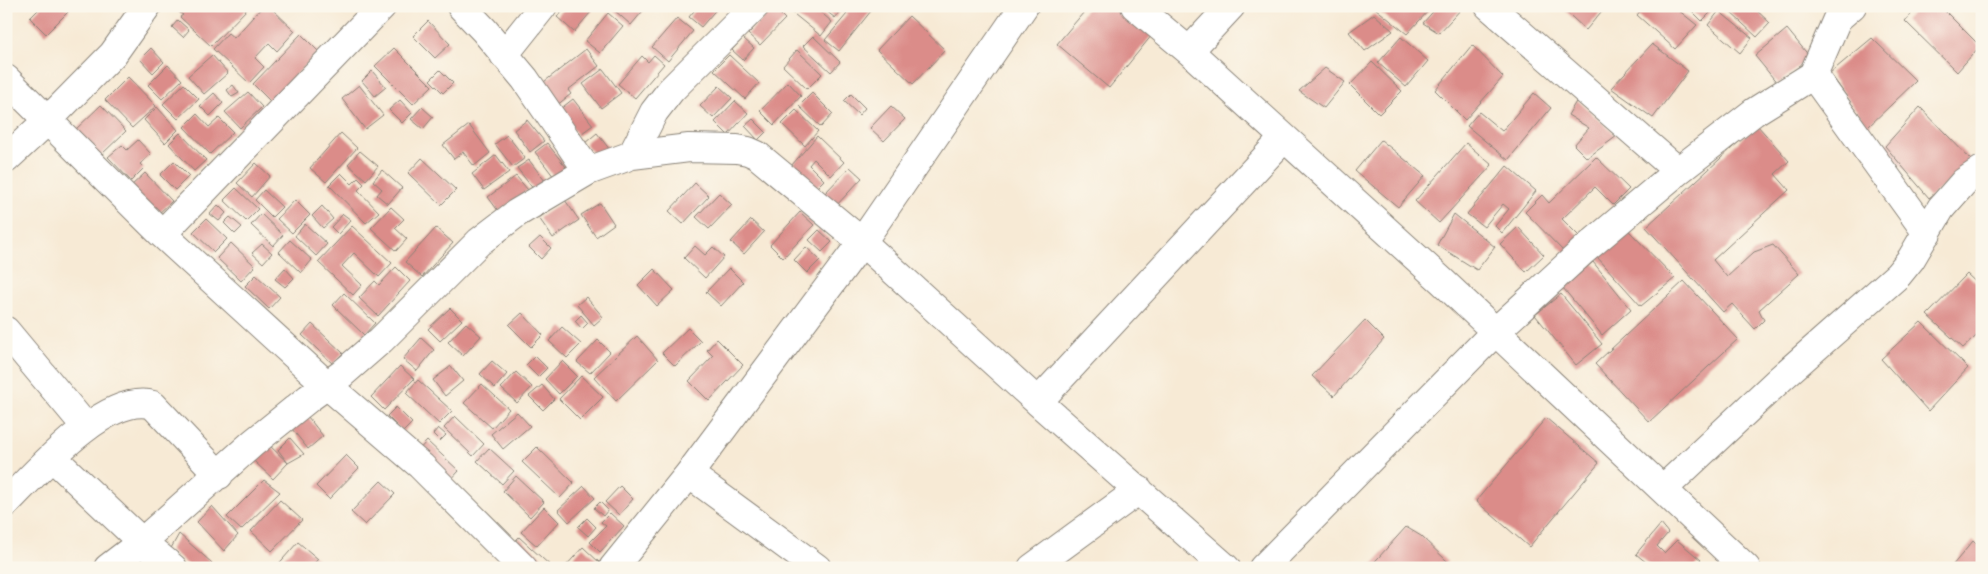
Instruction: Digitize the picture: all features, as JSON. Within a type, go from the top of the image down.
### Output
[{"type":"street","points":[[6,159],[47,121],[113,54],[146,6]]},
{"type":"street","points":[[162,234],[382,6]]},
{"type":"street","points":[[461,6],[525,79],[588,171]]},
{"type":"street","points":[[504,54],[543,6]]},
{"type":"street","points":[[632,155],[654,112],[671,90],[755,6]]},
{"type":"street","points":[[613,568],[688,474],[862,242],[1024,6]]},
{"type":"street","points":[[1135,6],[1189,51],[1496,331],[1746,568]]},
{"type":"street","points":[[1189,51],[1231,6]]},
{"type":"street","points":[[1489,6],[1678,171]]},
{"type":"street","points":[[1263,568],[1496,331],[1583,251],[1678,171],[1754,112],[1813,75],[1838,11]]},
{"type":"street","points":[[1813,75],[1926,233]]},
{"type":"street","points":[[6,79],[162,234],[327,385],[421,466],[523,568]]},
{"type":"street","points":[[1038,402],[1284,138]]},
{"type":"street","points":[[108,568],[142,542],[253,443],[342,374],[381,340],[479,242],[517,213],[588,171],[632,155],[689,148],[737,149],[757,155],[862,242],[1038,402],[1226,568]]},
{"type":"street","points":[[1663,489],[1780,378],[1898,275],[1911,259],[1941,208],[1964,182],[1982,170]]},
{"type":"street","points":[[7,333],[86,427]]},
{"type":"street","points":[[6,503],[86,427],[129,404],[143,402],[153,406],[219,475]]},
{"type":"street","points":[[52,458],[142,542],[173,568]]},
{"type":"street","points":[[688,474],[817,568]]},
{"type":"street","points":[[1032,568],[1138,490]]},
{"type":"building","points":[[42,6],[65,6],[69,11],[46,34],[30,18]]},
{"type":"building","points":[[184,6],[250,6],[211,46],[180,17],[183,15],[179,12]]},
{"type":"building","points":[[263,6],[269,6],[295,31],[277,51],[269,43],[255,58],[264,67],[249,83],[213,49],[228,33],[234,38]]},
{"type":"building","points":[[566,6],[596,6],[574,32],[557,17]]},
{"type":"building","points":[[616,6],[647,6],[631,25],[613,9]]},
{"type":"building","points":[[698,6],[719,6],[701,27],[689,17]]},
{"type":"building","points":[[784,6],[818,6],[816,8],[832,22],[821,36]]},
{"type":"building","points":[[820,6],[845,6],[835,18]]},
{"type":"building","points":[[853,6],[875,6],[839,51],[825,40],[847,14],[843,11],[846,9],[849,11]]},
{"type":"building","points":[[1089,6],[1118,6],[1152,35],[1109,88],[1057,44]]},
{"type":"building","points":[[1376,6],[1427,6],[1430,9],[1407,34],[1375,8]]},
{"type":"building","points":[[1438,6],[1464,6],[1439,33],[1423,23]]},
{"type":"building","points":[[1560,6],[1606,6],[1586,30]]},
{"type":"building","points":[[1644,6],[1673,6],[1697,25],[1675,49],[1637,15]]},
{"type":"building","points":[[1687,6],[1717,6],[1702,21]]},
{"type":"building","points":[[1732,6],[1752,6],[1770,23],[1757,37],[1728,10]]},
{"type":"building","points":[[1918,6],[1940,6],[1980,46],[1957,72],[1905,21]]},
{"type":"building","points":[[773,7],[785,19],[760,45],[748,34]]},
{"type":"building","points":[[1719,11],[1752,38],[1740,53],[1708,25]]},
{"type":"building","points":[[608,13],[623,26],[600,53],[585,41]]},
{"type":"building","points":[[1374,14],[1393,31],[1365,51],[1349,32]]},
{"type":"building","points":[[909,16],[945,50],[913,84],[877,50]]},
{"type":"building","points":[[677,18],[693,31],[668,61],[652,47]]},
{"type":"building","points":[[178,20],[189,30],[183,37],[172,27]]},
{"type":"building","points":[[428,21],[450,44],[435,58],[413,36]]},
{"type":"building","points":[[1787,29],[1810,57],[1778,84],[1755,56]]},
{"type":"building","points":[[301,34],[319,52],[270,101],[253,84]]},
{"type":"building","points":[[813,36],[840,62],[831,72],[803,46]]},
{"type":"building","points":[[1401,37],[1428,61],[1406,87],[1378,63]]},
{"type":"building","points":[[743,38],[754,48],[743,60],[732,50]]},
{"type":"building","points":[[1872,38],[1916,81],[1868,127],[1830,73]]},
{"type":"building","points":[[1652,44],[1688,71],[1653,118],[1611,88]]},
{"type":"building","points":[[1472,45],[1503,77],[1465,120],[1435,90]]},
{"type":"building","points":[[151,48],[164,62],[153,73],[140,59]]},
{"type":"building","points":[[394,48],[432,86],[413,104],[375,66]]},
{"type":"building","points":[[586,49],[599,66],[568,90],[571,94],[556,106],[540,85]]},
{"type":"building","points":[[797,50],[822,74],[807,89],[783,66]]},
{"type":"building","points":[[212,55],[228,73],[204,94],[188,76]]},
{"type":"building","points":[[654,55],[664,64],[635,98],[618,84],[642,56],[648,62]]},
{"type":"building","points":[[729,55],[759,83],[745,99],[714,70]]},
{"type":"building","points":[[1372,62],[1402,91],[1379,114],[1350,85]]},
{"type":"building","points":[[168,65],[182,80],[162,99],[148,85]]},
{"type":"building","points":[[1325,68],[1345,82],[1324,108],[1299,91]]},
{"type":"building","points":[[603,69],[621,93],[601,108],[583,84]]},
{"type":"building","points":[[440,70],[453,83],[443,93],[430,80]]},
{"type":"building","points":[[372,71],[386,87],[375,96],[362,81]]},
{"type":"building","points":[[128,77],[156,106],[132,128],[105,100]]},
{"type":"building","points":[[788,82],[801,96],[774,125],[760,111]]},
{"type":"building","points":[[184,84],[199,99],[178,119],[163,104]]},
{"type":"building","points":[[233,85],[239,93],[232,97],[227,90]]},
{"type":"building","points":[[359,85],[383,115],[365,129],[342,99]]},
{"type":"building","points":[[719,86],[732,98],[713,118],[700,106]]},
{"type":"building","points":[[248,92],[262,107],[240,128],[225,112]]},
{"type":"building","points":[[214,93],[223,103],[210,116],[200,106]]},
{"type":"building","points":[[812,93],[833,114],[821,127],[799,106]]},
{"type":"building","points":[[1534,93],[1551,108],[1508,160],[1467,126],[1479,112],[1502,131]]},
{"type":"building","points":[[851,94],[865,108],[859,115],[844,101]]},
{"type":"building","points":[[573,99],[593,125],[578,136],[559,110]]},
{"type":"building","points":[[400,100],[412,113],[402,123],[389,110]]},
{"type":"building","points":[[1577,100],[1617,136],[1587,158],[1574,145],[1589,128],[1568,115]]},
{"type":"building","points":[[735,101],[748,113],[728,135],[715,122]]},
{"type":"building","points":[[101,105],[126,131],[99,157],[74,131]]},
{"type":"building","points":[[891,106],[905,119],[884,141],[870,128]]},
{"type":"building","points":[[157,107],[178,130],[165,143],[144,120]]},
{"type":"building","points":[[422,107],[433,117],[423,129],[411,119]]},
{"type":"building","points":[[1920,107],[1973,162],[1929,198],[1885,146]]},
{"type":"building","points":[[796,110],[818,131],[805,146],[782,124]]},
{"type":"building","points":[[197,114],[209,127],[219,118],[233,132],[210,154],[184,127]]},
{"type":"building","points":[[753,119],[766,132],[758,140],[745,126]]},
{"type":"building","points":[[527,120],[544,141],[530,152],[514,130]]},
{"type":"building","points":[[469,125],[490,153],[474,166],[463,152],[454,159],[443,145]]},
{"type":"building","points":[[1757,125],[1789,161],[1775,174],[1789,190],[1713,260],[1727,277],[1754,252],[1773,245],[1799,274],[1759,310],[1764,320],[1755,329],[1732,304],[1723,312],[1646,227]]},
{"type":"building","points":[[180,133],[206,160],[194,171],[169,144]]},
{"type":"building","points":[[341,133],[357,148],[326,182],[310,168]]},
{"type":"building","points":[[597,133],[610,150],[598,159],[585,143]]},
{"type":"building","points":[[507,135],[525,158],[513,167],[495,144]]},
{"type":"building","points":[[817,136],[844,162],[831,176],[814,159],[809,165],[824,180],[815,189],[791,166]]},
{"type":"building","points":[[138,140],[151,154],[140,164],[144,168],[131,181],[108,157],[122,145],[127,150]]},
{"type":"building","points":[[1381,140],[1425,176],[1398,207],[1355,171]]},
{"type":"building","points":[[547,143],[566,167],[554,177],[535,152]]},
{"type":"building","points":[[1466,143],[1492,165],[1439,223],[1415,201]]},
{"type":"building","points":[[360,151],[378,166],[366,180],[348,164]]},
{"type":"building","points":[[496,155],[509,172],[484,190],[472,174]]},
{"type":"building","points":[[1596,157],[1629,189],[1613,205],[1595,187],[1562,219],[1583,240],[1568,256],[1525,212],[1542,195],[1549,203]]},
{"type":"building","points":[[422,158],[456,190],[441,205],[408,173]]},
{"type":"building","points":[[529,160],[545,181],[534,190],[517,168]]},
{"type":"building","points":[[174,161],[189,176],[175,190],[160,175]]},
{"type":"building","points":[[256,163],[270,176],[252,197],[237,183]]},
{"type":"building","points":[[1507,166],[1536,191],[1502,233],[1495,226],[1509,209],[1503,204],[1484,227],[1467,214]]},
{"type":"building","points":[[850,167],[862,178],[835,207],[823,195]]},
{"type":"building","points":[[382,170],[402,188],[388,204],[377,195],[382,189],[373,181]]},
{"type":"building","points":[[145,173],[172,201],[156,216],[129,188]]},
{"type":"building","points":[[341,173],[352,184],[358,178],[364,184],[358,190],[379,212],[366,223],[329,185]]},
{"type":"building","points":[[516,176],[528,190],[499,212],[488,197]]},
{"type":"building","points":[[695,183],[709,196],[683,224],[669,211]]},
{"type":"building","points":[[236,188],[258,209],[246,221],[224,200]]},
{"type":"building","points":[[264,190],[282,207],[272,217],[255,200]]},
{"type":"building","points":[[719,193],[732,205],[709,229],[696,217]]},
{"type":"building","points":[[295,200],[310,215],[292,233],[277,219]]},
{"type":"building","points":[[565,200],[579,220],[553,238],[539,218]]},
{"type":"building","points":[[600,203],[614,224],[596,237],[581,215]]},
{"type":"building","points":[[218,205],[226,213],[219,221],[210,214]]},
{"type":"building","points":[[322,206],[333,219],[323,228],[312,216]]},
{"type":"building","points":[[391,207],[404,219],[395,228],[407,239],[396,251],[371,228]]},
{"type":"building","points":[[800,212],[814,225],[783,258],[770,245]]},
{"type":"building","points":[[261,214],[283,235],[273,246],[251,225]]},
{"type":"building","points":[[343,214],[351,220],[338,234],[331,227]]},
{"type":"building","points":[[1454,214],[1495,247],[1477,270],[1437,245]]},
{"type":"building","points":[[230,217],[242,227],[235,234],[224,223]]},
{"type":"building","points":[[206,219],[227,239],[214,252],[193,232]]},
{"type":"building","points":[[751,220],[764,232],[744,254],[731,242]]},
{"type":"building","points":[[305,224],[327,244],[316,256],[295,236]]},
{"type":"building","points":[[352,226],[392,263],[379,277],[354,253],[342,266],[362,285],[353,295],[318,262]]},
{"type":"building","points":[[1518,227],[1544,255],[1526,272],[1500,244]]},
{"type":"building","points":[[436,228],[453,243],[422,277],[405,262]]},
{"type":"building","points":[[819,230],[832,242],[822,252],[809,240]]},
{"type":"building","points":[[1629,231],[1675,278],[1641,306],[1597,257]]},
{"type":"building","points":[[540,237],[551,248],[541,259],[529,247]]},
{"type":"building","points":[[290,240],[312,260],[301,273],[279,252]]},
{"type":"building","points":[[231,243],[255,266],[241,281],[217,258]]},
{"type":"building","points":[[262,244],[272,253],[263,263],[252,253]]},
{"type":"building","points":[[695,246],[705,255],[713,247],[724,257],[705,278],[684,258]]},
{"type":"building","points":[[806,247],[820,260],[807,273],[794,260]]},
{"type":"building","points":[[1593,262],[1631,309],[1602,335],[1563,288]]},
{"type":"building","points":[[396,267],[410,281],[378,316],[359,298],[375,281],[379,285]]},
{"type":"building","points":[[285,268],[294,278],[285,287],[275,279]]},
{"type":"building","points":[[729,268],[743,282],[721,306],[706,292]]},
{"type":"building","points":[[654,269],[674,290],[657,306],[638,285]]},
{"type":"building","points":[[1967,274],[1982,288],[1982,331],[1963,348],[1927,315]]},
{"type":"building","points":[[256,275],[280,297],[269,309],[245,286]]},
{"type":"building","points":[[1684,281],[1738,339],[1649,422],[1595,364]]},
{"type":"building","points":[[344,293],[375,323],[364,335],[333,305]]},
{"type":"building","points":[[1561,294],[1602,344],[1576,365],[1535,315]]},
{"type":"building","points":[[586,297],[603,317],[594,325],[577,305]]},
{"type":"building","points":[[450,308],[462,320],[440,341],[428,329]]},
{"type":"building","points":[[522,313],[543,335],[531,347],[509,325]]},
{"type":"building","points":[[581,315],[588,323],[582,329],[575,321]]},
{"type":"building","points":[[1365,320],[1384,339],[1334,396],[1312,376]]},
{"type":"building","points":[[1921,322],[1968,368],[1928,411],[1881,359]]},
{"type":"building","points":[[466,323],[481,336],[463,356],[448,342]]},
{"type":"building","points":[[312,324],[343,353],[333,364],[302,335]]},
{"type":"building","points":[[562,327],[581,344],[567,358],[549,341]]},
{"type":"building","points":[[688,328],[701,341],[675,366],[662,353]]},
{"type":"building","points":[[637,336],[658,360],[616,401],[594,377]]},
{"type":"building","points":[[421,338],[434,350],[417,371],[403,359]]},
{"type":"building","points":[[717,339],[743,365],[709,401],[689,381],[713,356],[707,350]]},
{"type":"building","points":[[598,340],[610,352],[590,373],[577,362]]},
{"type":"building","points":[[535,356],[547,368],[538,377],[526,365]]},
{"type":"building","points":[[492,361],[507,374],[495,388],[480,374]]},
{"type":"building","points":[[562,361],[577,376],[559,394],[545,379]]},
{"type":"building","points":[[400,366],[414,379],[384,410],[371,397]]},
{"type":"building","points":[[451,366],[463,381],[445,396],[433,380]]},
{"type":"building","points":[[516,372],[532,387],[517,403],[501,388]]},
{"type":"building","points":[[581,376],[603,397],[580,420],[559,399]]},
{"type":"building","points":[[418,380],[452,411],[439,424],[406,393]]},
{"type":"building","points":[[482,384],[509,409],[492,428],[464,403]]},
{"type":"building","points":[[542,385],[554,399],[543,410],[529,396]]},
{"type":"building","points":[[396,407],[412,423],[403,432],[387,416]]},
{"type":"building","points":[[517,412],[530,426],[503,449],[491,434]]},
{"type":"building","points":[[455,416],[484,444],[473,456],[444,428]]},
{"type":"building","points":[[308,417],[323,436],[308,449],[292,429]]},
{"type":"building","points":[[1546,418],[1599,463],[1529,547],[1476,501]]},
{"type":"building","points":[[438,428],[446,435],[440,441],[433,434]]},
{"type":"building","points":[[290,438],[304,454],[288,463],[278,450]]},
{"type":"building","points":[[427,441],[459,471],[447,484],[415,454]]},
{"type":"building","points":[[269,445],[288,463],[273,479],[254,461]]},
{"type":"building","points":[[537,447],[574,483],[560,498],[522,462]]},
{"type":"building","points":[[489,448],[514,471],[502,484],[477,461]]},
{"type":"building","points":[[346,455],[359,468],[329,499],[316,486]]},
{"type":"building","points":[[516,476],[544,502],[530,517],[503,491]]},
{"type":"building","points":[[264,480],[280,492],[241,530],[227,517]]},
{"type":"building","points":[[381,481],[395,494],[365,525],[351,512]]},
{"type":"building","points":[[584,486],[595,498],[569,522],[558,510]]},
{"type":"building","points":[[620,486],[633,499],[619,515],[605,502]]},
{"type":"building","points":[[280,500],[302,520],[272,551],[251,531]]},
{"type":"building","points":[[600,502],[608,510],[603,516],[594,508]]},
{"type":"building","points":[[212,506],[238,535],[224,551],[197,522]]},
{"type":"building","points":[[544,507],[559,522],[537,546],[521,532]]},
{"type":"building","points":[[610,513],[624,526],[600,552],[590,542],[606,526],[601,522]]},
{"type":"building","points":[[587,518],[596,527],[588,536],[578,527]]},
{"type":"building","points":[[1661,524],[1668,533],[1657,546],[1664,553],[1677,540],[1701,560],[1693,568],[1653,568],[1636,554]]},
{"type":"building","points":[[1406,527],[1421,536],[1448,562],[1443,566],[1446,568],[1369,568]]},
{"type":"building","points":[[179,534],[212,563],[209,568],[192,568],[170,550]]},
{"type":"building","points":[[519,537],[553,568],[528,568],[508,549]]},
{"type":"building","points":[[1973,541],[1982,549],[1982,568],[1954,568],[1952,566]]},
{"type":"building","points":[[298,542],[318,559],[310,568],[275,568]]},
{"type":"building","points":[[583,547],[601,564],[598,568],[564,568]]},
{"type":"building","points":[[143,560],[153,568],[133,568]]}]
